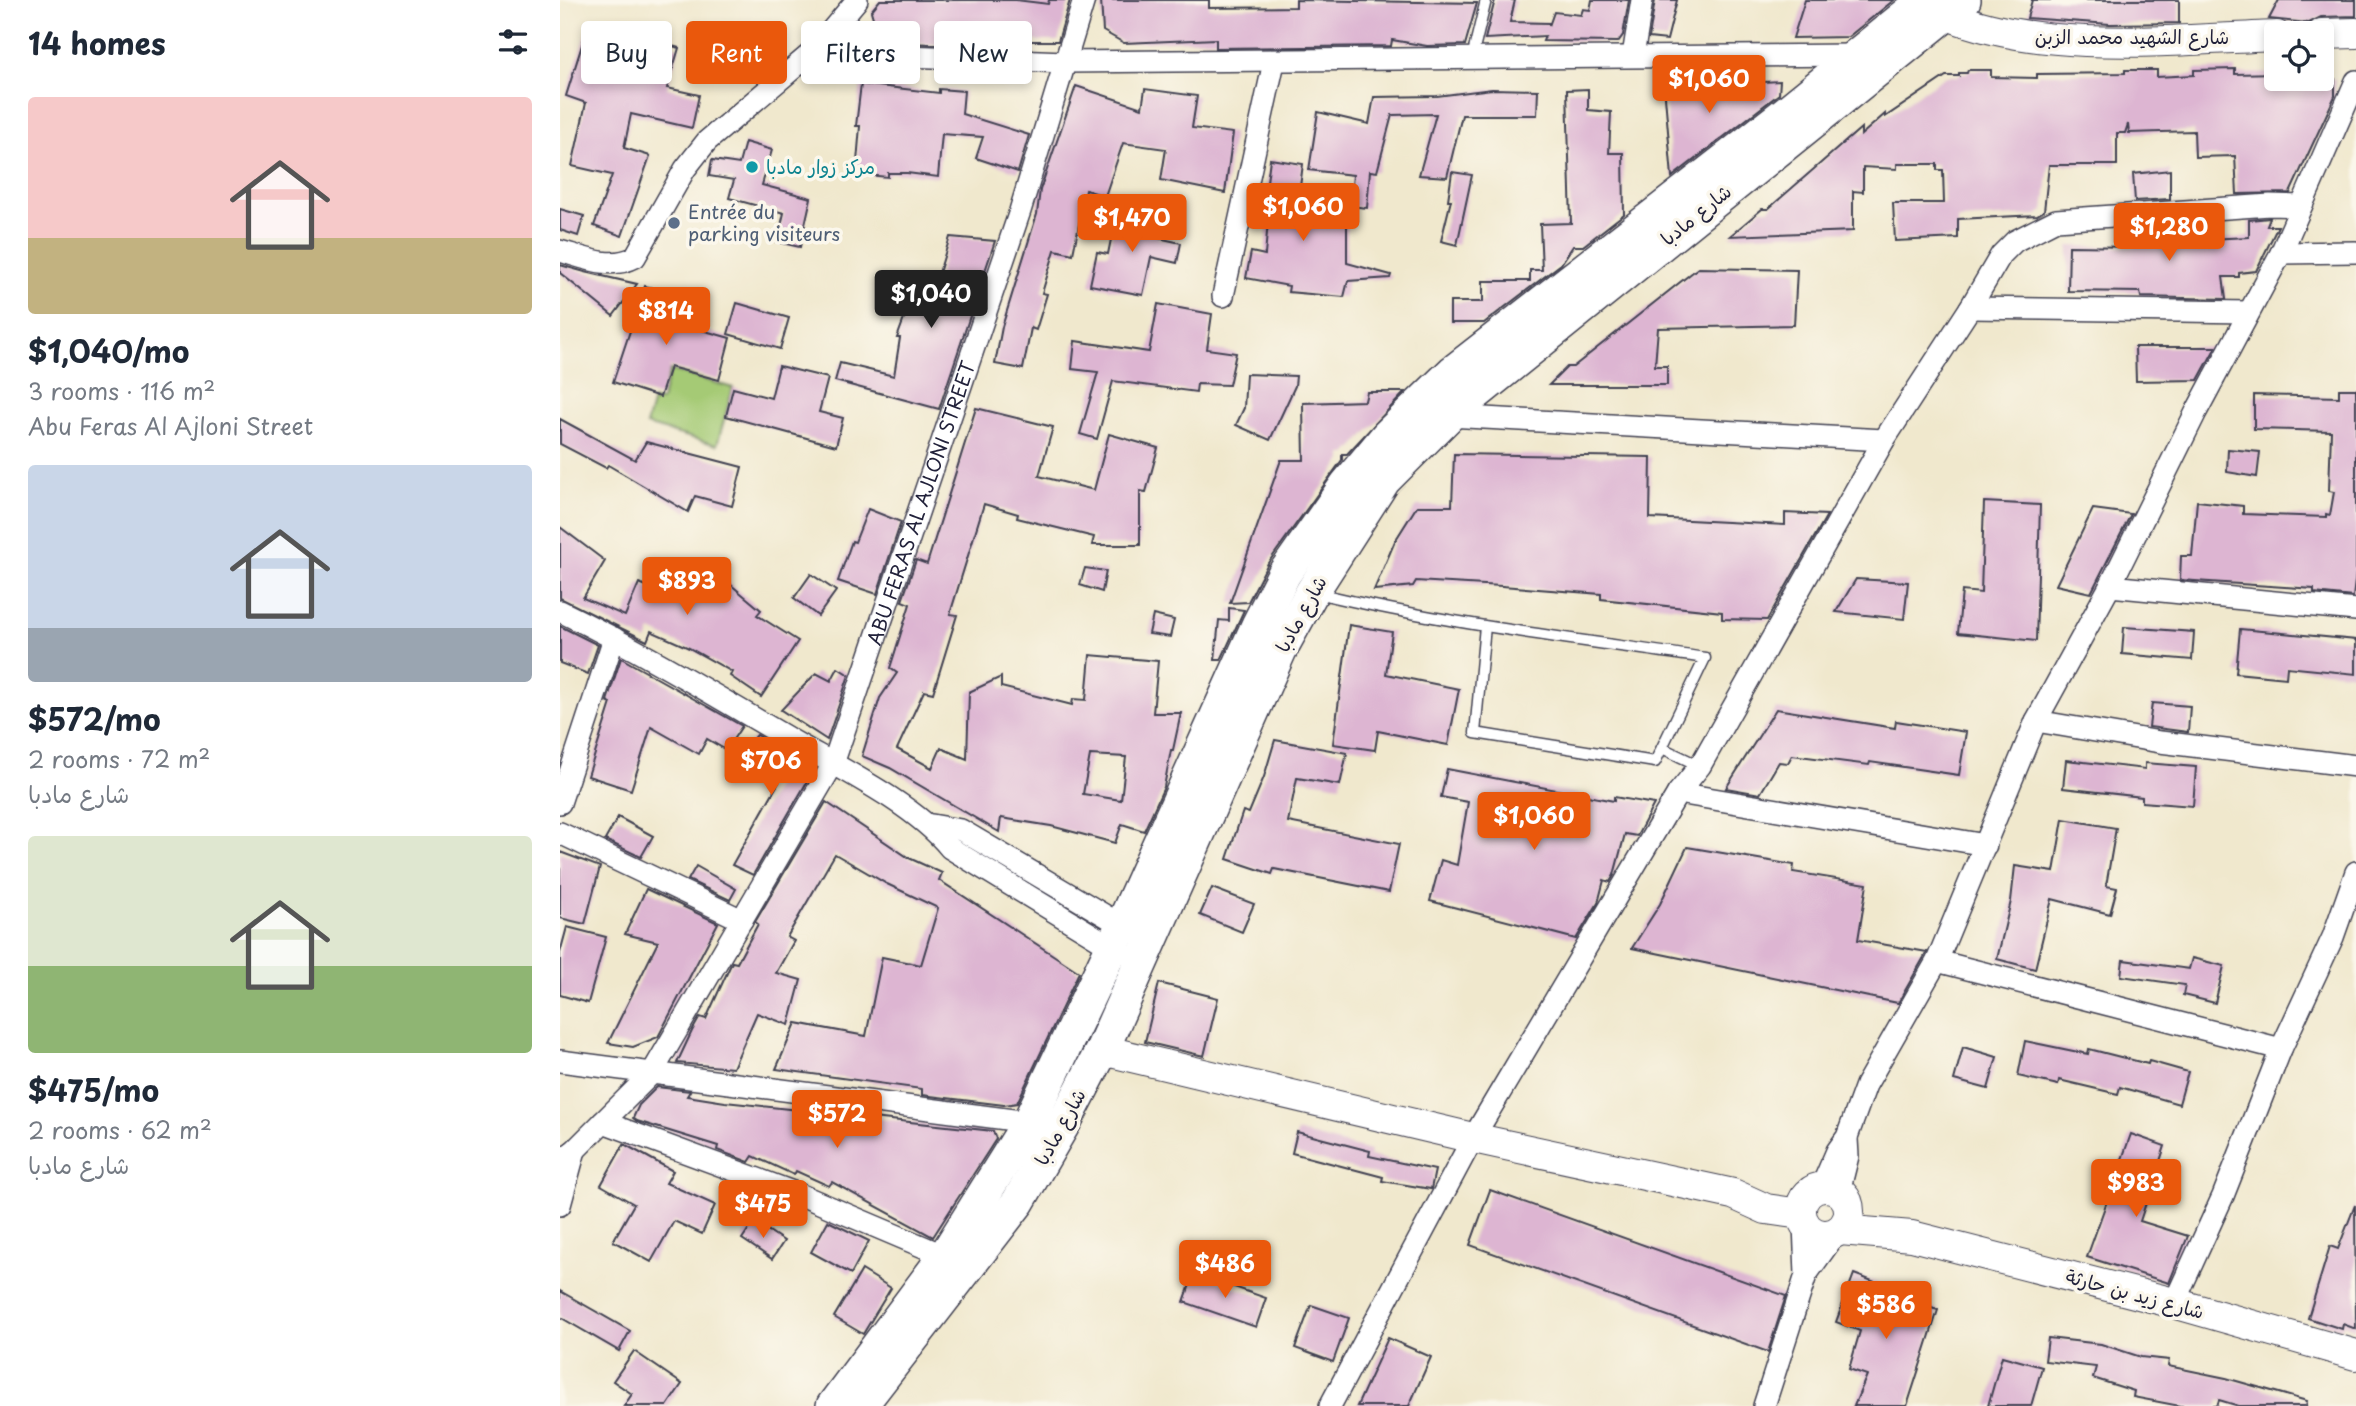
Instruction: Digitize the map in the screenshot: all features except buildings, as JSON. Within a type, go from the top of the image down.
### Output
[{"type":"main road","name":"شارع مادبا","points":[[1298,583],[1347,484],[1387,436],[1453,372],[1855,55],[1945,5]]},
{"type":"main road","name":"شارع مادبا","points":[[860,1406],[1018,1202],[1102,1050],[1131,945],[1258,625],[1298,583],[1384,480],[1448,416],[1945,5]]},
{"type":"main road","name":"شارع مادبا","points":[[833,1406],[945,1256],[1029,1122],[1131,945]]},
{"type":"street","points":[[839,21],[857,0]]},
{"type":"street","name":"ABU FERAS AL AJLONI STREET","points":[[567,1155],[652,1073],[833,764],[1020,211],[1084,0]]},
{"type":"street","points":[[1633,56],[1642,0]]},
{"type":"street","name":"شارع الشهيد محمد الزبن","points":[[1945,5],[1979,28],[2048,39],[2180,40],[2264,37]]},
{"type":"street","points":[[2334,34],[2356,33]]},
{"type":"street","points":[[920,57],[1065,62],[1274,62],[1855,55]]},
{"type":"street","points":[[560,251],[607,264],[622,264],[635,257],[685,169],[707,141],[801,62]]},
{"type":"street","points":[[1223,296],[1274,62]]},
{"type":"street","points":[[1764,1406],[1806,1275],[1819,1202],[1848,1156],[1847,1137],[1866,1085],[1937,961],[2036,721],[2110,586],[2281,253],[2356,81]]},
{"type":"street","points":[[1330,1406],[1473,1138],[1678,793],[1700,766],[1884,440],[1970,308],[2001,255],[2015,241],[2056,220],[2270,205],[2301,206]]},
{"type":"street","points":[[2281,253],[2356,252]]},
{"type":"street","points":[[1970,308],[2249,312]]},
{"type":"street","points":[[1448,416],[1884,440]]},
{"type":"street","points":[[2110,586],[2356,610]]},
{"type":"street","points":[[560,611],[614,638],[833,764],[932,825],[961,830],[1131,945]]},
{"type":"street","points":[[560,803],[564,781],[614,638]]},
{"type":"street","points":[[2036,721],[2160,742],[2356,766]]},
{"type":"street","points":[[1678,793],[1986,845]]},
{"type":"street","points":[[560,833],[742,920]]},
{"type":"street","points":[[2174,1303],[2223,1196],[2281,1049],[2350,909],[2356,872]]},
{"type":"street","points":[[1937,961],[2281,1049]]},
{"type":"street","points":[[1102,1050],[1473,1138],[1733,1194],[1766,1209],[1819,1202],[1848,1216],[1823,1255],[1806,1275]]},
{"type":"street","points":[[560,1061],[1029,1122]]},
{"type":"street","points":[[603,1122],[801,1195],[945,1256]]},
{"type":"street","points":[[560,1205],[567,1155]]},
{"type":"street","name":"شارع زيد بن حارثة","points":[[1819,1202],[1912,1236],[2174,1303],[2356,1355]]},
{"type":"street","name":"شارع زيد بن حارثة","points":[[1838,1231],[1912,1236]]},
{"type":"lane","points":[[1472,58],[1486,0]]},
{"type":"lane","points":[[1298,583],[1406,614],[1705,659],[1655,762],[1475,733],[1485,626]]},
{"type":"lane","points":[[1662,748],[1700,766]]},
{"type":"green space","points":[[670,370],[733,388],[717,445],[646,425],[653,400],[661,401]]},
{"type":"place","name":"مركز زوار مادبا","points":[[752,167]]},
{"type":"place","name":"Entrée du parking visiteurs","points":[[674,223]]}]
